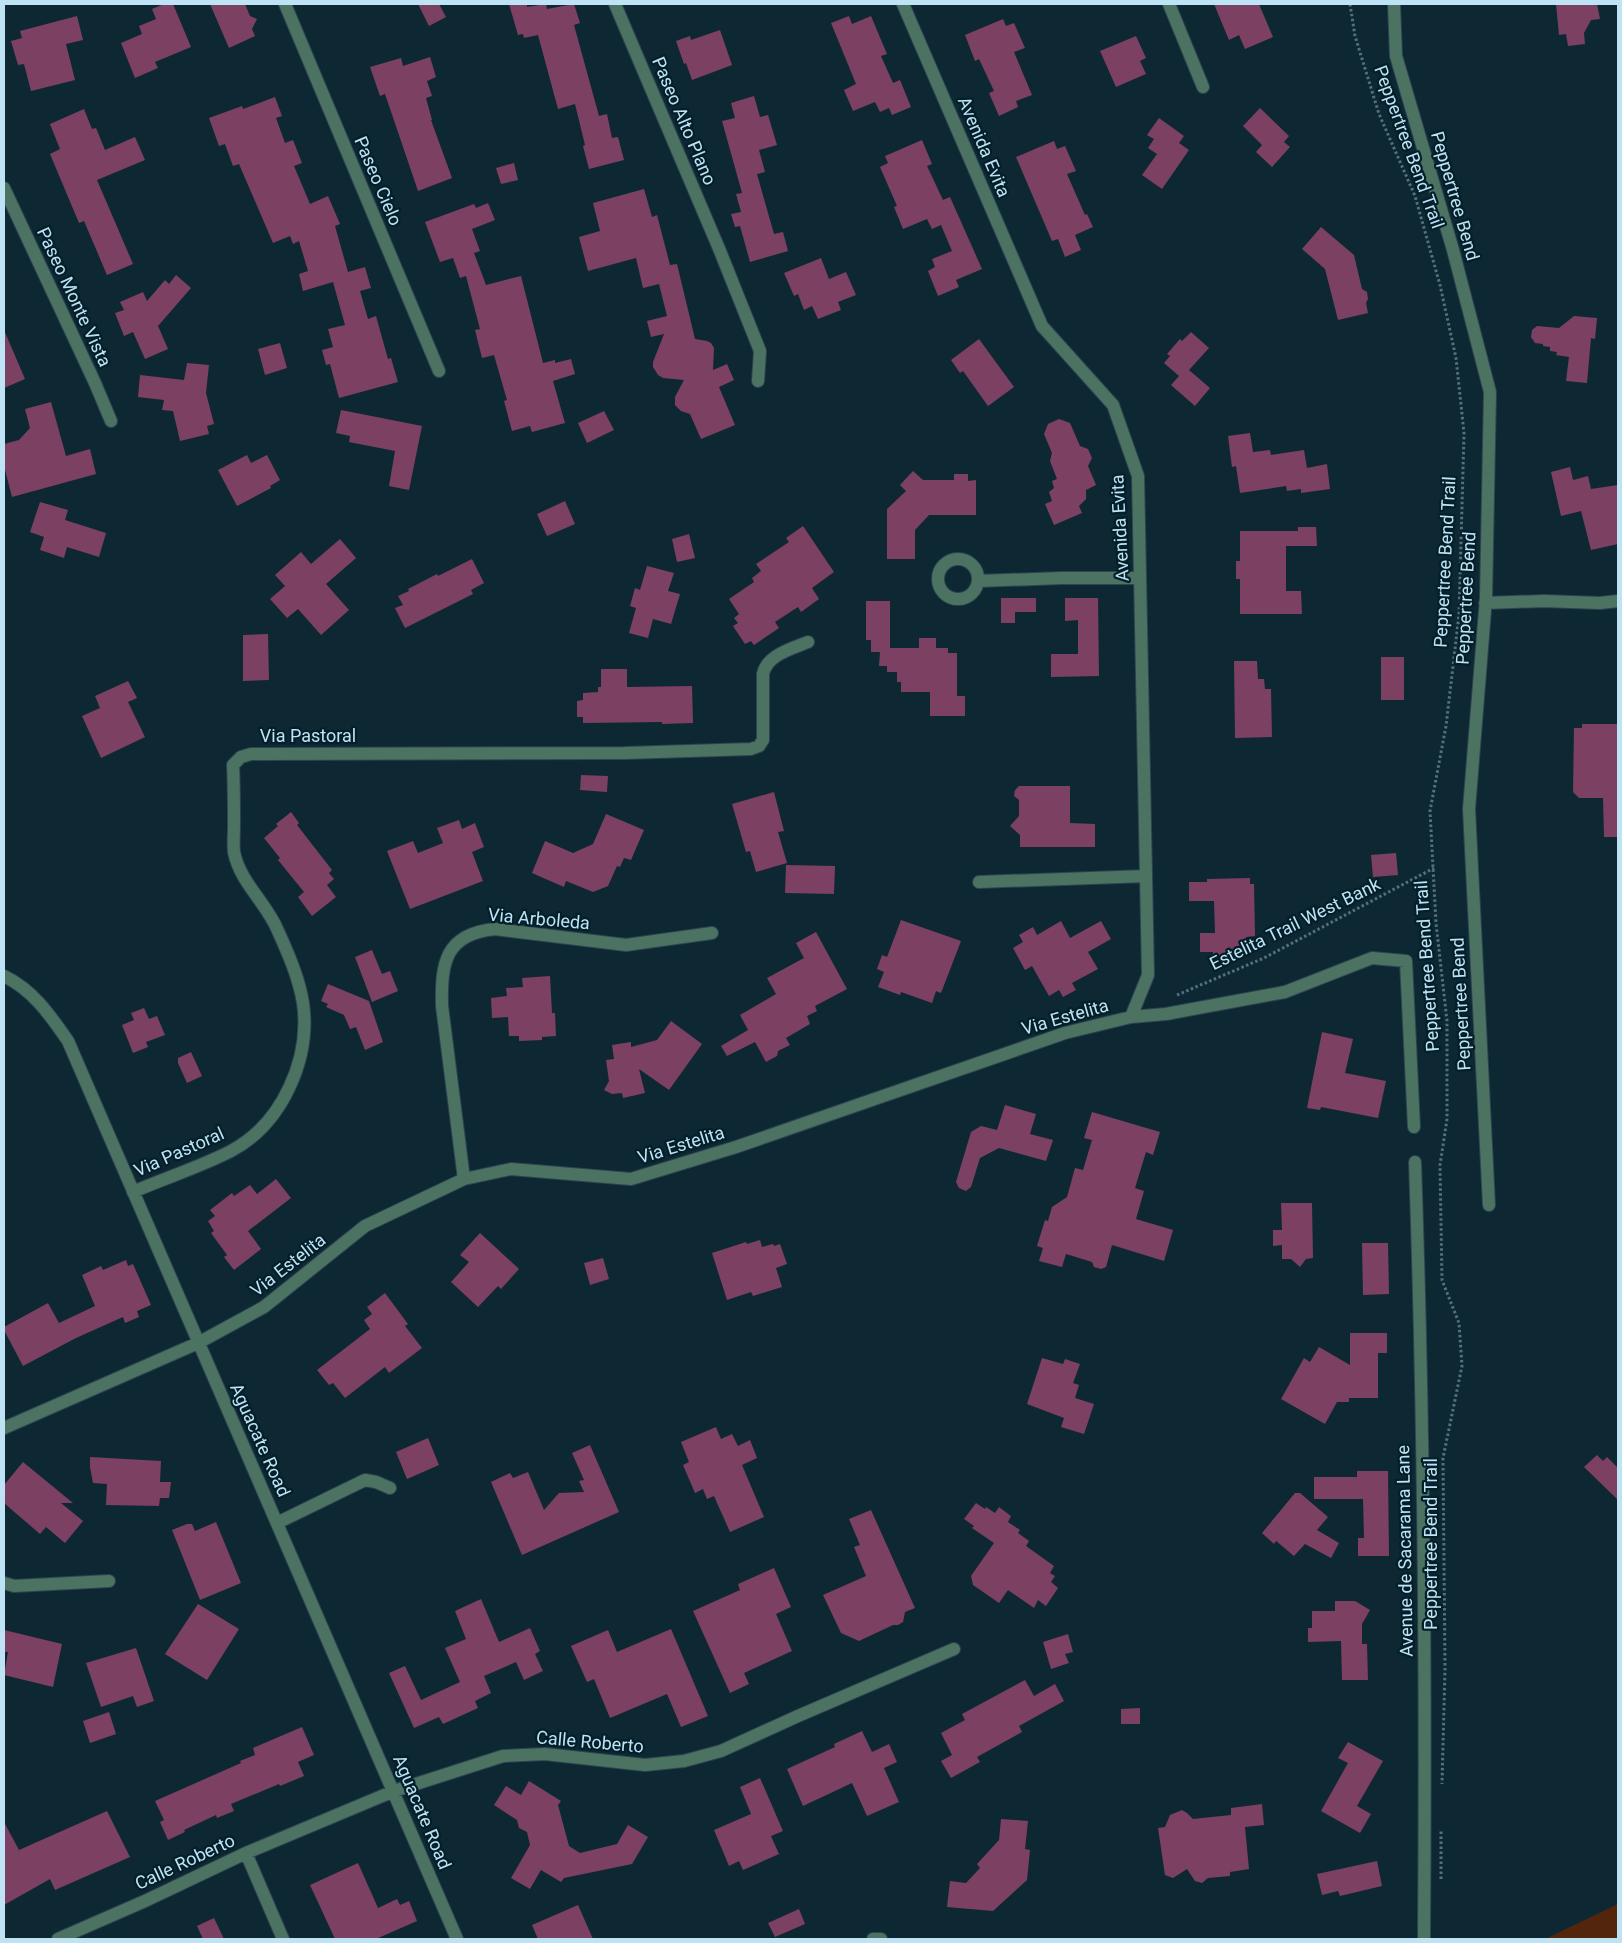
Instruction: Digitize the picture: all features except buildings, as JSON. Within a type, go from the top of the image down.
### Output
[{"type":"street","name":"Paseo Cielo","points":[[285,4],[439,371]]},
{"type":"street","name":"Paseo Alto Plano","points":[[615,4],[760,350],[758,382]]},
{"type":"street","name":"Avenida Evita","points":[[903,4],[1042,326],[1113,405],[1138,476],[1148,975],[1131,1017]]},
{"type":"street","points":[[1169,4],[1203,87]]},
{"type":"street","name":"Peppertree Bend","points":[[1394,4],[1396,56],[1453,250],[1490,392],[1485,603],[1469,810],[1489,1205]]},
{"type":"street","name":"Paseo Monte Vista","points":[[4,188],[94,382],[110,421]]},
{"type":"street","points":[[978,581],[1140,578]]},
{"type":"street","points":[[1485,603],[1544,601],[1600,603],[1618,601]]},
{"type":"street","name":"Via Pastoral","points":[[133,1192],[232,1150],[249,1138],[265,1125],[288,1091],[297,1069],[305,1024],[303,1001],[277,928],[264,905],[250,888],[239,869],[234,852],[233,765],[240,757],[251,754],[625,753],[752,749],[758,746],[762,740],[762,674],[765,666],[770,660],[808,642]]},
{"type":"street","points":[[979,882],[1146,876]]},
{"type":"street","name":"Via Arboleda","points":[[464,1179],[442,1006],[442,982],[446,958],[455,946],[466,936],[480,930],[495,929],[626,945],[712,933]]},
{"type":"street","name":"Via Estelita","points":[[4,1428],[198,1343],[264,1307],[365,1226],[464,1179],[511,1169],[631,1179],[736,1147],[1065,1033],[1131,1017],[1166,1014],[1285,992],[1372,958],[1406,961],[1414,1127]]},
{"type":"street","name":"Aguacate Road","points":[[4,976],[32,994],[48,1012],[68,1041],[457,1939]]},
{"type":"street","name":"Avenue de Sacarama Lane","points":[[1415,1162],[1420,1306],[1422,1460],[1425,1784],[1424,1939]]},
{"type":"street","points":[[277,1523],[365,1480],[390,1488]]},
{"type":"street","points":[[4,1583],[14,1586],[109,1581]]},
{"type":"street","name":"Calle Roberto","points":[[58,1939],[145,1901],[246,1853],[394,1791],[503,1756],[545,1754],[645,1765],[684,1761],[721,1751],[954,1649]]},
{"type":"street","points":[[246,1853],[283,1939]]},
{"type":"street","points":[[873,1939],[881,1939]]},
{"type":"path","name":"Peppertree Bend Trail","points":[[1350,4],[1355,36],[1379,114],[1415,196],[1440,284],[1456,358],[1464,433],[1459,615],[1446,726],[1430,811],[1436,923],[1447,1021],[1447,1119],[1440,1165],[1442,1280],[1459,1323],[1462,1366],[1443,1458],[1444,1668],[1441,1792]]},
{"type":"path","name":"Estelita Trail West Bank","points":[[1170,998],[1264,958],[1434,868]]},
{"type":"path","points":[[1441,1883],[1442,1828]]},
{"type":"shaded area","points":[[1618,1904],[1618,1939],[1545,1939]]}]
